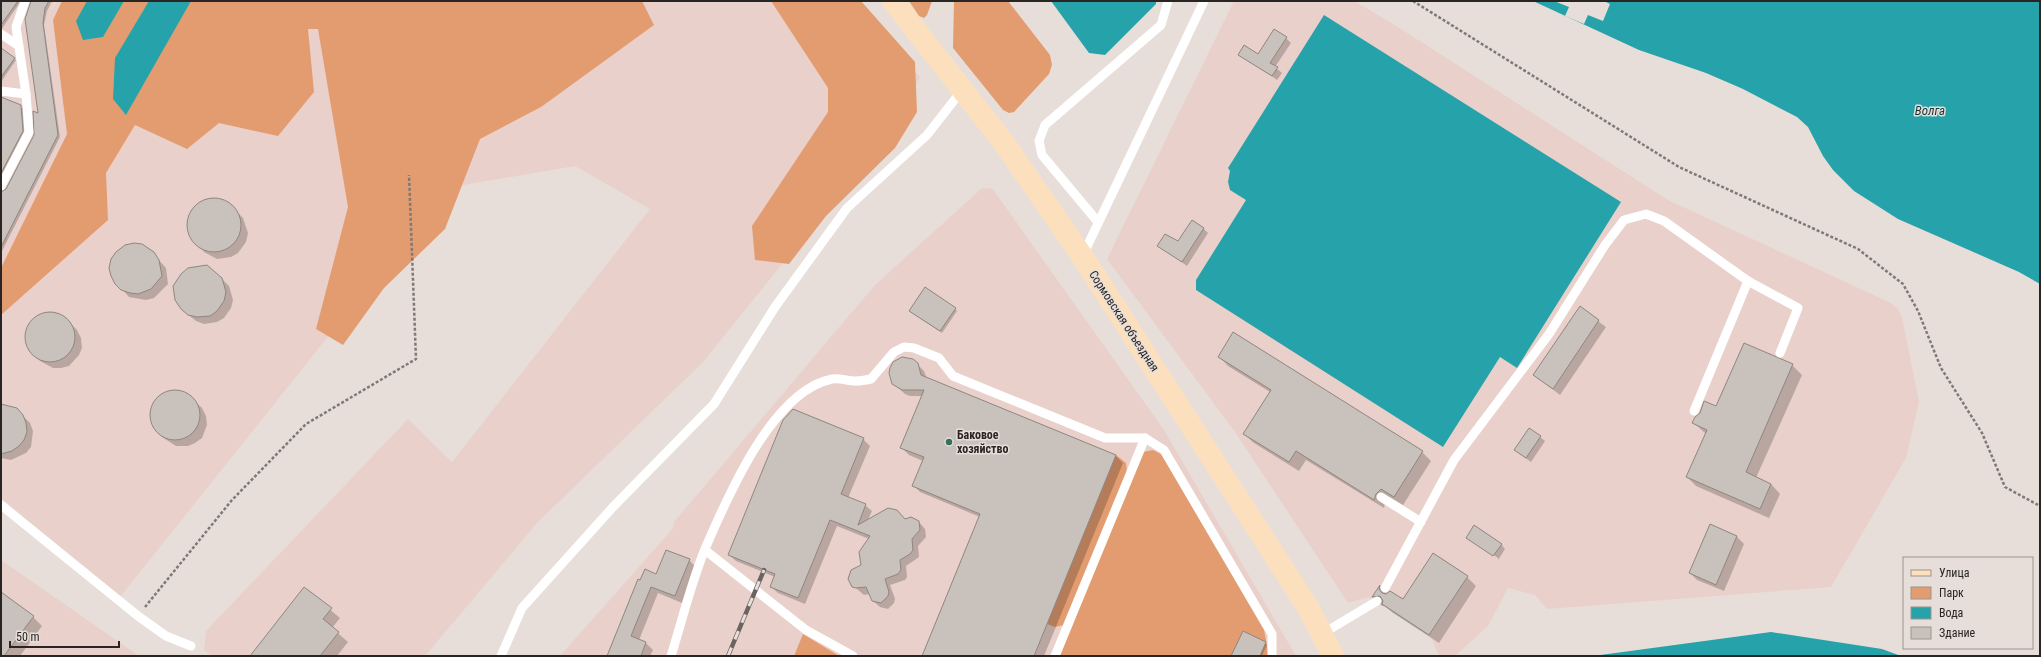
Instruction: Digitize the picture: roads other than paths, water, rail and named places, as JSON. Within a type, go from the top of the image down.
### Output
[{"type":"street","name":"Сормовская объездная","points":[[891,3],[963,88],[1004,143],[1082,256],[1309,609],[1333,656]]},
{"type":"lane","points":[[1,186],[29,132],[26,94],[16,27],[25,1]]},
{"type":"lane","points":[[1098,222],[1042,155],[1039,141],[1045,125],[1161,25],[1168,1]]},
{"type":"lane","points":[[1082,256],[1204,1]]},
{"type":"lane","points":[[1,34],[19,46]]},
{"type":"lane","points":[[501,656],[522,608],[613,507],[714,404],[775,307],[846,208],[928,135],[963,88]]},
{"type":"lane","points":[[1,92],[26,94]]},
{"type":"lane","points":[[1386,588],[1454,460],[1549,334],[1605,245],[1624,220],[1646,214],[1664,221],[1748,281],[1798,308],[1780,353]]},
{"type":"lane","points":[[1694,411],[1748,281]]},
{"type":"lane","points":[[671,656],[705,550],[742,472],[769,426],[788,404],[808,389],[832,379],[858,381],[871,379],[894,352],[904,347],[914,348],[938,358],[953,376],[1105,438],[1144,438],[1164,450],[1272,634],[1272,656]]},
{"type":"lane","points":[[1055,656],[1144,438]]},
{"type":"lane","points":[[1381,497],[1421,522]]},
{"type":"lane","points":[[1,505],[138,616],[166,636],[192,646]]},
{"type":"lane","points":[[705,550],[806,630],[853,656]]},
{"type":"lane","points":[[1322,634],[1377,601]]},
{"type":"water","points":[[87,1],[124,1],[103,37],[83,40],[76,21]]},
{"type":"water","points":[[149,1],[191,1],[126,115],[113,99],[115,58]]},
{"type":"water","points":[[1051,1],[1156,1],[1156,4],[1105,55],[1089,53]]},
{"type":"water","name":"Волга","points":[[1533,1],[2040,1],[2040,284],[2019,272],[1898,219],[1854,191],[1833,170],[1823,156],[1808,127],[1797,117],[1743,89],[1706,73],[1639,50]]},
{"type":"water","points":[[1324,15],[1621,202],[1517,368],[1500,357],[1443,447],[1196,290],[1196,280],[1246,200],[1230,190],[1228,182],[1230,171],[1228,168]]},
{"type":"water","points":[[1771,632],[1882,649],[1901,656],[1593,656]]},
{"type":"railway","points":[[728,656],[764,570]]},
{"type":"place","name":"Баковое хозяйство","points":[[949,442]]}]
